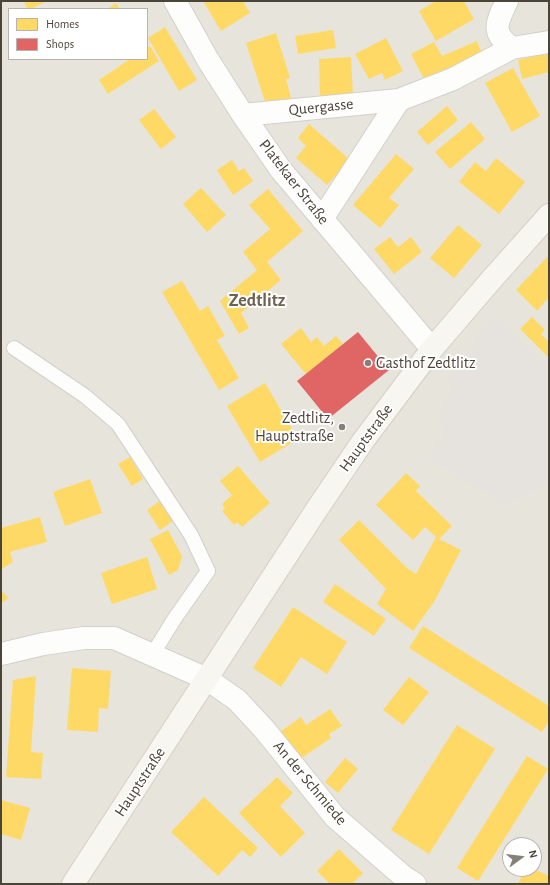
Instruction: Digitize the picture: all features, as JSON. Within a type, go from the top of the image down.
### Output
[{"type":"main road","name":"Hauptstraße","points":[[73,884],[363,440],[432,349],[549,215]]},
{"type":"street","name":"Platekaer Straße","points":[[175,1],[208,60],[243,115],[281,170],[432,349]]},
{"type":"street","points":[[507,1],[497,20],[498,33],[504,43],[512,48]]},
{"type":"street","name":"Quergasse","points":[[243,115],[399,100],[453,79],[512,48],[549,42]]},
{"type":"street","points":[[322,220],[399,100]]},
{"type":"street","points":[[1,654],[43,644],[84,638],[114,638],[207,679]]},
{"type":"street","name":"An der Schmiede","points":[[207,679],[237,700],[260,724],[335,817],[404,877],[415,884]]},
{"type":"lane","points":[[14,348],[85,396],[118,424],[191,535],[208,571],[175,618],[152,655]]},
{"type":"shaded area","points":[[1,1],[549,1],[549,884],[1,884]]},
{"type":"shaded area","points":[[494,316],[549,365],[549,481],[508,506],[428,459],[444,436],[439,411],[455,389],[447,380]]},
{"type":"building: Homes","points":[[24,1],[47,1],[33,8],[27,8]]},
{"type":"building: Homes","points":[[203,1],[243,1],[250,13],[221,31]]},
{"type":"building: Homes","points":[[436,1],[464,1],[474,19],[436,41],[419,11]]},
{"type":"building: Homes","points":[[116,3],[119,8],[108,8]]},
{"type":"building: Homes","points":[[165,27],[197,80],[179,91],[148,38]]},
{"type":"building: Homes","points":[[333,30],[336,48],[298,54],[295,36]]},
{"type":"building: Homes","points":[[276,33],[290,78],[286,79],[291,98],[266,105],[246,43]]},
{"type":"building: Homes","points":[[386,38],[403,71],[385,80],[382,73],[369,79],[355,54]]},
{"type":"building: Homes","points":[[477,41],[483,56],[425,81],[411,54],[434,42],[442,56]]},
{"type":"building: Homes","points":[[150,46],[159,61],[108,94],[99,80],[129,60],[148,60],[148,47]]},
{"type":"building: Homes","points":[[549,53],[549,72],[522,79],[518,60]]},
{"type":"building: Homes","points":[[351,57],[353,96],[320,97],[319,59]]},
{"type":"building: Homes","points":[[513,68],[540,116],[512,132],[485,83]]},
{"type":"building: Homes","points":[[447,106],[458,120],[428,145],[417,132]]},
{"type":"building: Homes","points":[[154,109],[176,137],[161,149],[139,120]]},
{"type":"building: Homes","points":[[471,122],[485,139],[450,169],[435,152]]},
{"type":"building: Homes","points":[[309,124],[350,160],[327,185],[296,158],[306,146],[298,138]]},
{"type":"building: Homes","points":[[396,154],[414,169],[389,198],[399,205],[380,228],[353,205]]},
{"type":"building: Homes","points":[[496,158],[525,182],[499,214],[459,182],[475,162],[486,171]]},
{"type":"building: Homes","points":[[232,160],[239,171],[244,168],[253,181],[233,195],[217,170]]},
{"type":"building: Homes","points":[[201,188],[226,215],[207,232],[183,204]]},
{"type":"building: Homes","points":[[268,189],[303,231],[267,262],[281,280],[241,313],[249,328],[239,334],[220,301],[257,270],[243,252],[270,229],[249,205]]},
{"type":"building: Homes","points":[[458,225],[482,245],[454,278],[430,258]]},
{"type":"building: Homes","points":[[390,237],[398,247],[411,237],[422,252],[394,274],[374,249]]},
{"type":"building: Homes","points":[[549,255],[549,297],[537,311],[516,290]]},
{"type":"building: Homes","points":[[182,281],[200,311],[208,306],[225,336],[217,340],[239,378],[219,390],[162,292]]},
{"type":"building: Homes","points":[[532,317],[545,330],[541,334],[549,342],[549,358],[520,329]]},
{"type":"building: Homes","points":[[301,328],[311,342],[317,337],[324,346],[336,336],[343,344],[306,374],[281,344]]},
{"type":"building: Homes","points":[[265,383],[298,439],[260,462],[227,406]]},
{"type":"building: Homes","points":[[130,457],[143,479],[132,486],[118,464]]},
{"type":"building: Homes","points":[[238,466],[270,503],[242,527],[237,522],[234,525],[222,511],[225,508],[222,504],[232,495],[220,481]]},
{"type":"building: Homes","points":[[406,473],[420,486],[416,491],[452,526],[439,539],[461,550],[434,602],[413,631],[377,604],[386,589],[339,540],[359,520],[407,568],[416,574],[436,537],[425,527],[413,540],[376,505]]},
{"type":"building: Homes","points":[[90,479],[102,513],[65,526],[53,492]]},
{"type":"building: Homes","points":[[160,501],[173,521],[160,530],[147,510]]},
{"type":"building: Homes","points":[[40,517],[47,542],[10,552],[13,562],[2,569],[1,528]]},
{"type":"building: Homes","points":[[168,530],[182,556],[178,570],[169,575],[150,539]]},
{"type":"building: Homes","points":[[147,557],[157,589],[112,604],[101,573]]},
{"type":"building: Homes","points":[[335,584],[386,619],[374,636],[323,602]]},
{"type":"building: Homes","points":[[1,590],[8,598],[1,604]]},
{"type":"building: Homes","points":[[293,607],[347,642],[327,674],[301,657],[281,687],[253,668]]},
{"type":"building: Homes","points":[[423,626],[549,706],[549,721],[542,732],[409,648]]},
{"type":"building: Homes","points":[[72,668],[111,671],[108,709],[99,708],[98,732],[67,730]]},
{"type":"building: Homes","points":[[36,676],[31,752],[43,753],[41,779],[6,777],[13,680]]},
{"type":"building: Homes","points":[[409,677],[429,692],[403,725],[383,710]]},
{"type":"building: Homes","points":[[330,709],[342,726],[329,734],[331,738],[300,759],[281,731],[301,717],[306,725]]},
{"type":"building: Homes","points":[[457,725],[495,749],[429,854],[391,830]]},
{"type":"building: Homes","points":[[527,756],[548,769],[506,837],[502,837],[502,843],[478,881],[457,868]]},
{"type":"building: Homes","points":[[345,758],[358,769],[338,793],[325,782]]},
{"type":"building: Homes","points":[[277,777],[293,793],[280,806],[305,833],[281,857],[239,813]]},
{"type":"building: Homes","points":[[204,797],[258,848],[250,857],[242,850],[218,876],[171,832]]},
{"type":"building: Homes","points":[[1,800],[30,808],[21,840],[1,834]]},
{"type":"building: Homes","points":[[339,849],[363,873],[352,884],[328,884],[329,883],[317,871]]},
{"type":"building: Homes","points":[[542,873],[549,876],[549,884],[518,884],[521,877],[542,877]]},
{"type":"building: Shops","points":[[358,332],[389,370],[328,419],[297,381]]},
{"type":"place","name":"Gasthof Zedtlitz","points":[[368,363]]},
{"type":"place","name":"Zedtlitz, Hauptstraße","points":[[342,427]]},
{"type":"district","name":"Zedtlitz","points":[[257,301]]}]
